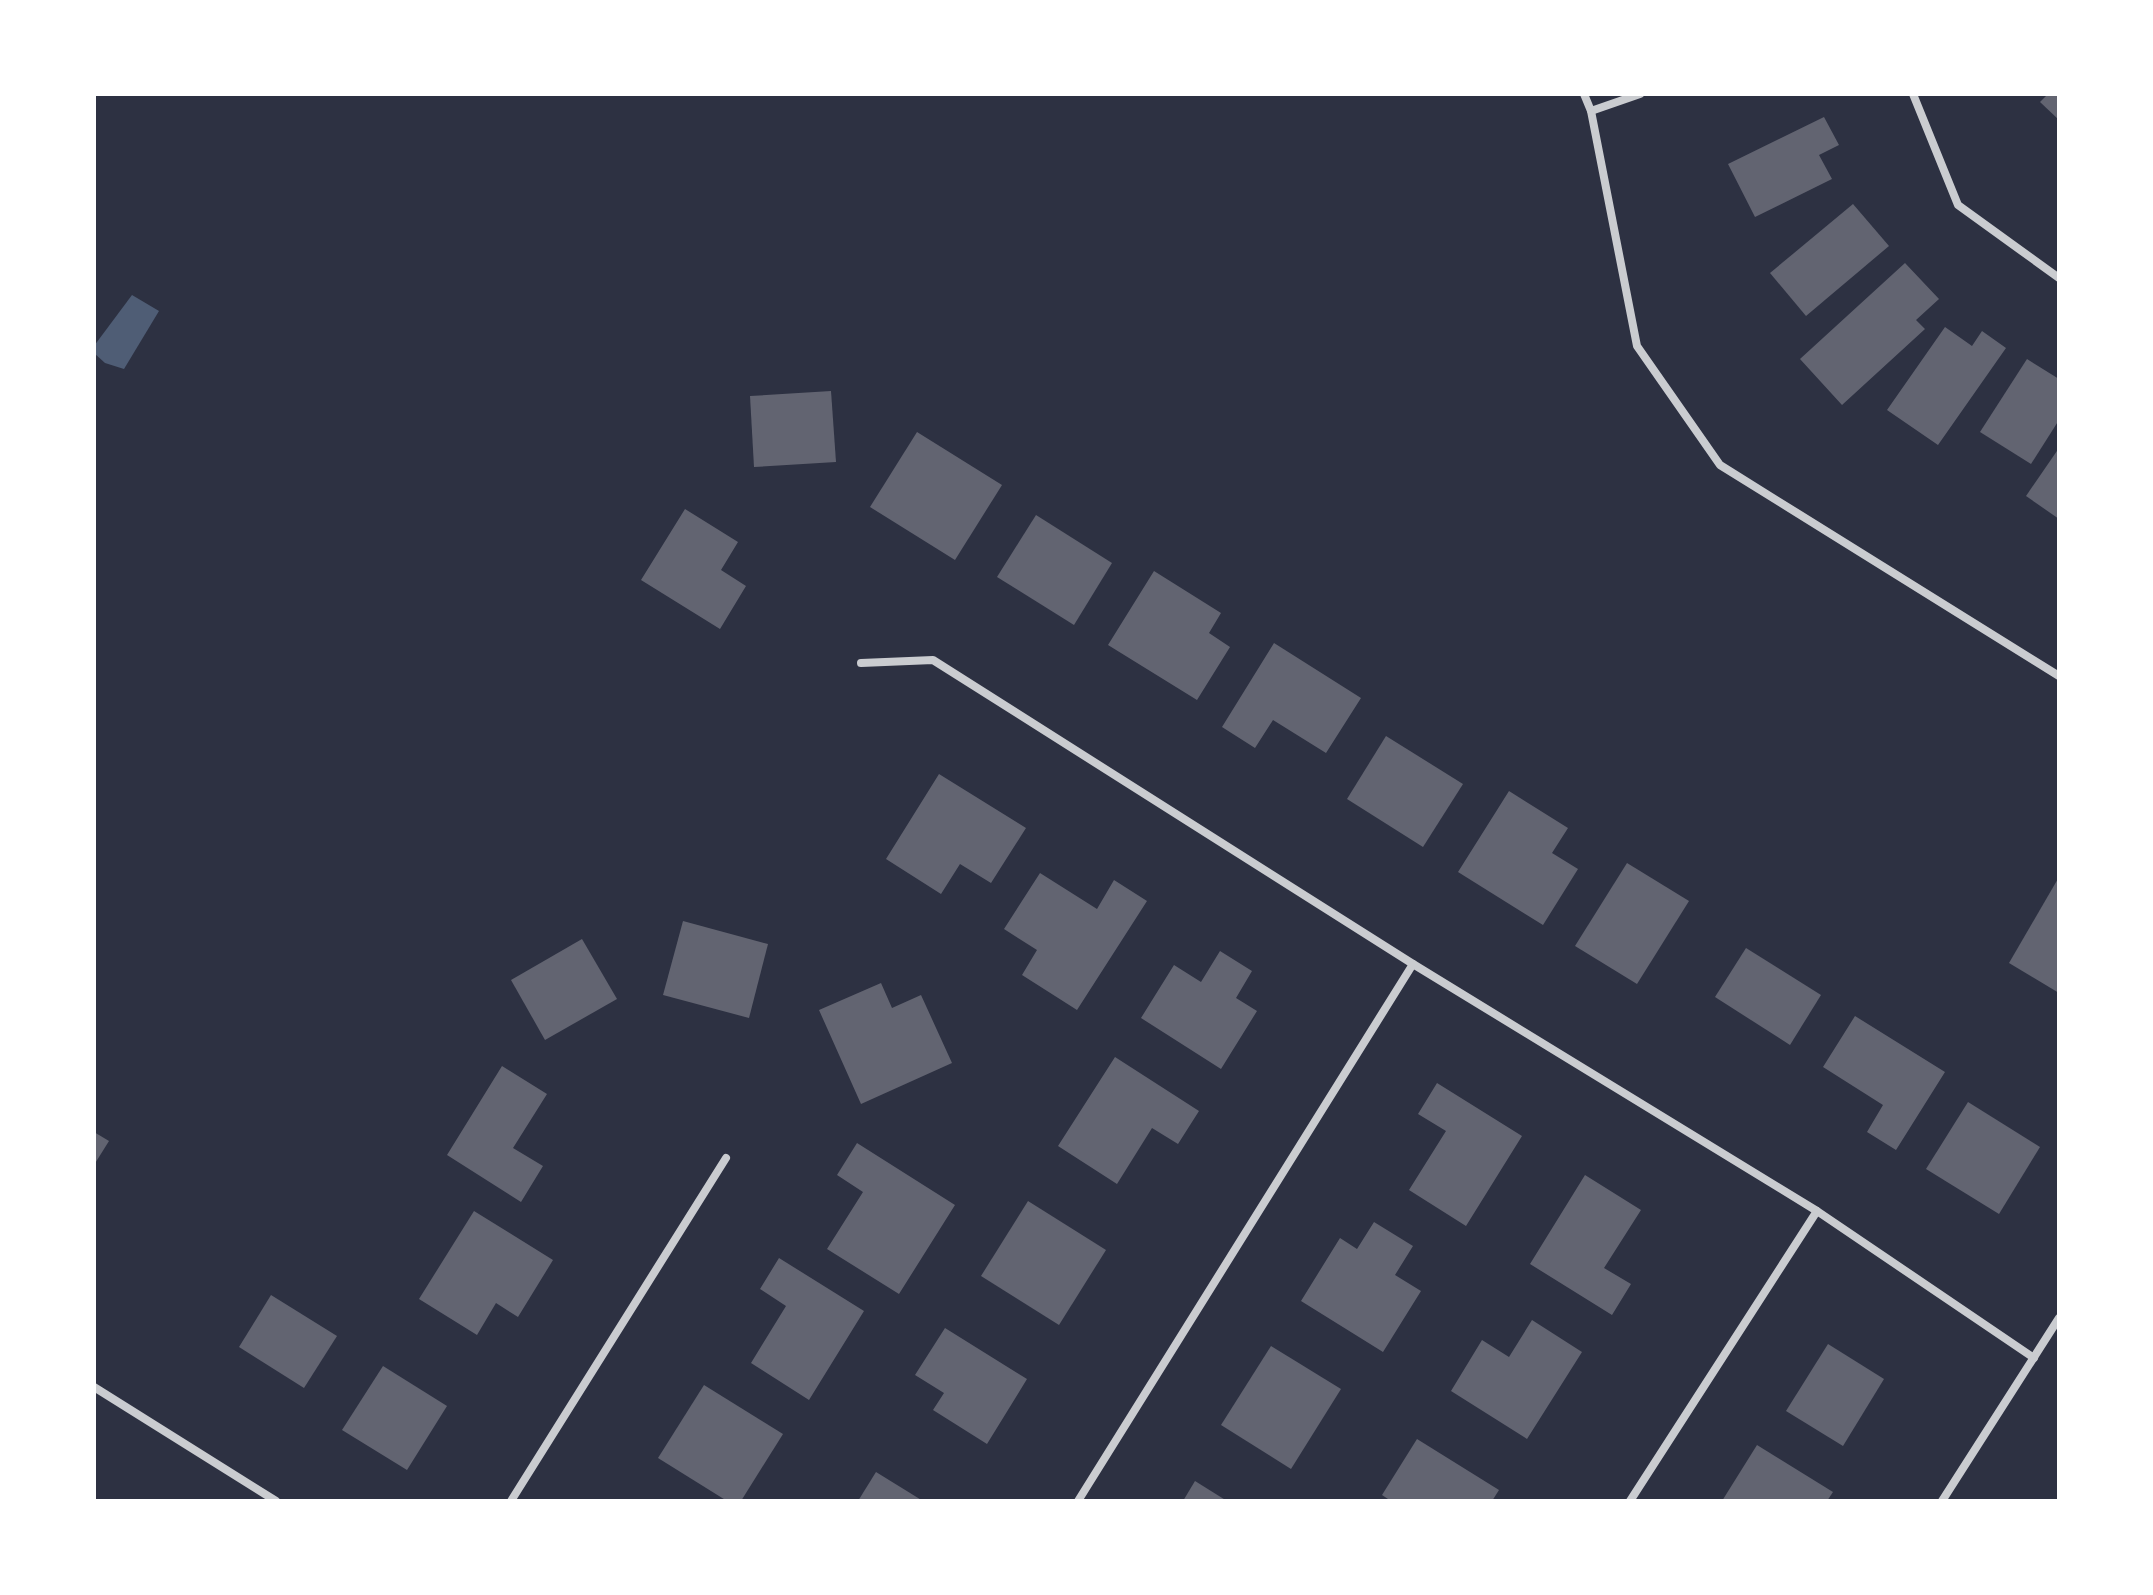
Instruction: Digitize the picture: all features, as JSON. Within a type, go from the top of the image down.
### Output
[{"type":"street","points":[[1584,94],[1591,111],[1637,346],[1720,465],[2059,676]]},
{"type":"street","points":[[1591,111],[1640,94]]},
{"type":"street","points":[[1913,94],[1958,205],[2059,278]]},
{"type":"street","points":[[861,663],[933,660],[1413,964],[1817,1211],[2034,1358]]},
{"type":"street","points":[[1078,1501],[1413,964]]},
{"type":"street","points":[[511,1501],[726,1158]]},
{"type":"street","points":[[1630,1501],[1817,1211]]},
{"type":"street","points":[[1942,1501],[2059,1318]]},
{"type":"street","points":[[94,1387],[276,1501]]},
{"type":"water","points":[[132,295],[159,311],[124,369],[105,363],[94,353],[94,346]]},
{"type":"building","points":[[2048,94],[2059,94],[2059,120],[2040,102]]},
{"type":"building","points":[[1824,117],[1839,145],[1819,155],[1832,179],[1755,217],[1728,164]]},
{"type":"building","points":[[1853,204],[1889,246],[1806,316],[1770,273]]},
{"type":"building","points":[[1905,263],[1939,299],[1916,320],[1925,329],[1842,405],[1800,359]]},
{"type":"building","points":[[1945,327],[1972,346],[1982,331],[2006,348],[1938,445],[1887,410]]},
{"type":"building","points":[[2027,359],[2059,379],[2059,420],[2031,464],[1980,432]]},
{"type":"building","points":[[831,391],[836,462],[754,467],[750,396]]},
{"type":"building","points":[[917,432],[1002,485],[955,560],[870,507]]},
{"type":"building","points":[[2059,448],[2059,519],[2026,496]]},
{"type":"building","points":[[685,509],[738,542],[721,570],[746,586],[720,629],[641,580]]},
{"type":"building","points":[[1036,515],[1112,563],[1074,625],[997,577]]},
{"type":"building","points":[[1154,571],[1221,613],[1209,633],[1230,647],[1197,700],[1108,645]]},
{"type":"building","points":[[1274,643],[1361,698],[1326,753],[1273,720],[1255,748],[1222,727]]},
{"type":"building","points":[[1386,736],[1463,784],[1423,847],[1347,799]]},
{"type":"building","points":[[939,774],[1026,828],[991,883],[960,864],[941,894],[886,859]]},
{"type":"building","points":[[1509,791],[1568,828],[1552,853],[1578,869],[1543,925],[1458,872]]},
{"type":"building","points":[[1627,863],[1689,901],[1637,984],[1575,946]]},
{"type":"building","points":[[1040,873],[1097,909],[1114,880],[1147,901],[1077,1010],[1022,975],[1037,950],[1004,929]]},
{"type":"building","points":[[2059,877],[2059,993],[2009,963]]},
{"type":"building","points":[[683,921],[768,944],[749,1018],[663,995]]},
{"type":"building","points":[[582,939],[617,999],[545,1040],[511,980]]},
{"type":"building","points":[[1746,948],[1821,995],[1790,1045],[1715,997]]},
{"type":"building","points":[[1220,951],[1252,971],[1236,998],[1257,1011],[1221,1069],[1141,1018],[1174,965],[1201,982]]},
{"type":"building","points":[[881,983],[892,1008],[921,995],[952,1063],[861,1104],[819,1010]]},
{"type":"building","points":[[1855,1016],[1945,1072],[1896,1150],[1867,1132],[1883,1105],[1823,1067]]},
{"type":"building","points":[[1115,1057],[1199,1111],[1178,1144],[1152,1128],[1117,1184],[1058,1146]]},
{"type":"building","points":[[502,1066],[547,1094],[513,1148],[543,1166],[521,1202],[447,1155]]},
{"type":"building","points":[[1437,1083],[1522,1136],[1466,1226],[1409,1190],[1446,1131],[1418,1114]]},
{"type":"building","points":[[1968,1102],[2040,1147],[1999,1214],[1926,1169]]},
{"type":"building","points":[[94,1132],[109,1141],[94,1165]]},
{"type":"building","points":[[857,1143],[955,1205],[899,1294],[827,1249],[863,1192],[837,1175]]},
{"type":"building","points":[[1585,1175],[1641,1210],[1604,1268],[1631,1284],[1612,1315],[1530,1264]]},
{"type":"building","points":[[1028,1201],[1106,1250],[1059,1325],[981,1276]]},
{"type":"building","points":[[474,1211],[553,1260],[518,1317],[496,1303],[477,1335],[419,1299]]},
{"type":"building","points":[[1374,1222],[1413,1246],[1395,1275],[1421,1291],[1383,1352],[1301,1301],[1340,1238],[1357,1249]]},
{"type":"building","points":[[779,1258],[864,1311],[809,1400],[751,1363],[786,1306],[760,1289]]},
{"type":"building","points":[[271,1295],[337,1336],[304,1388],[239,1347]]},
{"type":"building","points":[[1532,1320],[1582,1352],[1527,1439],[1451,1391],[1482,1340],[1509,1357]]},
{"type":"building","points":[[945,1328],[1027,1379],[987,1444],[933,1410],[944,1393],[915,1375]]},
{"type":"building","points":[[1828,1344],[1884,1379],[1843,1446],[1786,1411]]},
{"type":"building","points":[[1271,1346],[1341,1389],[1291,1469],[1221,1425]]},
{"type":"building","points":[[383,1366],[447,1406],[407,1470],[342,1430]]},
{"type":"building","points":[[704,1385],[783,1434],[741,1501],[727,1501],[658,1458]]},
{"type":"building","points":[[1417,1439],[1499,1490],[1492,1501],[1391,1501],[1382,1495]]},
{"type":"building","points":[[1757,1445],[1833,1492],[1827,1501],[1722,1501]]},
{"type":"building","points":[[876,1472],[923,1501],[858,1501]]},
{"type":"building","points":[[1195,1481],[1227,1501],[1183,1501]]}]
